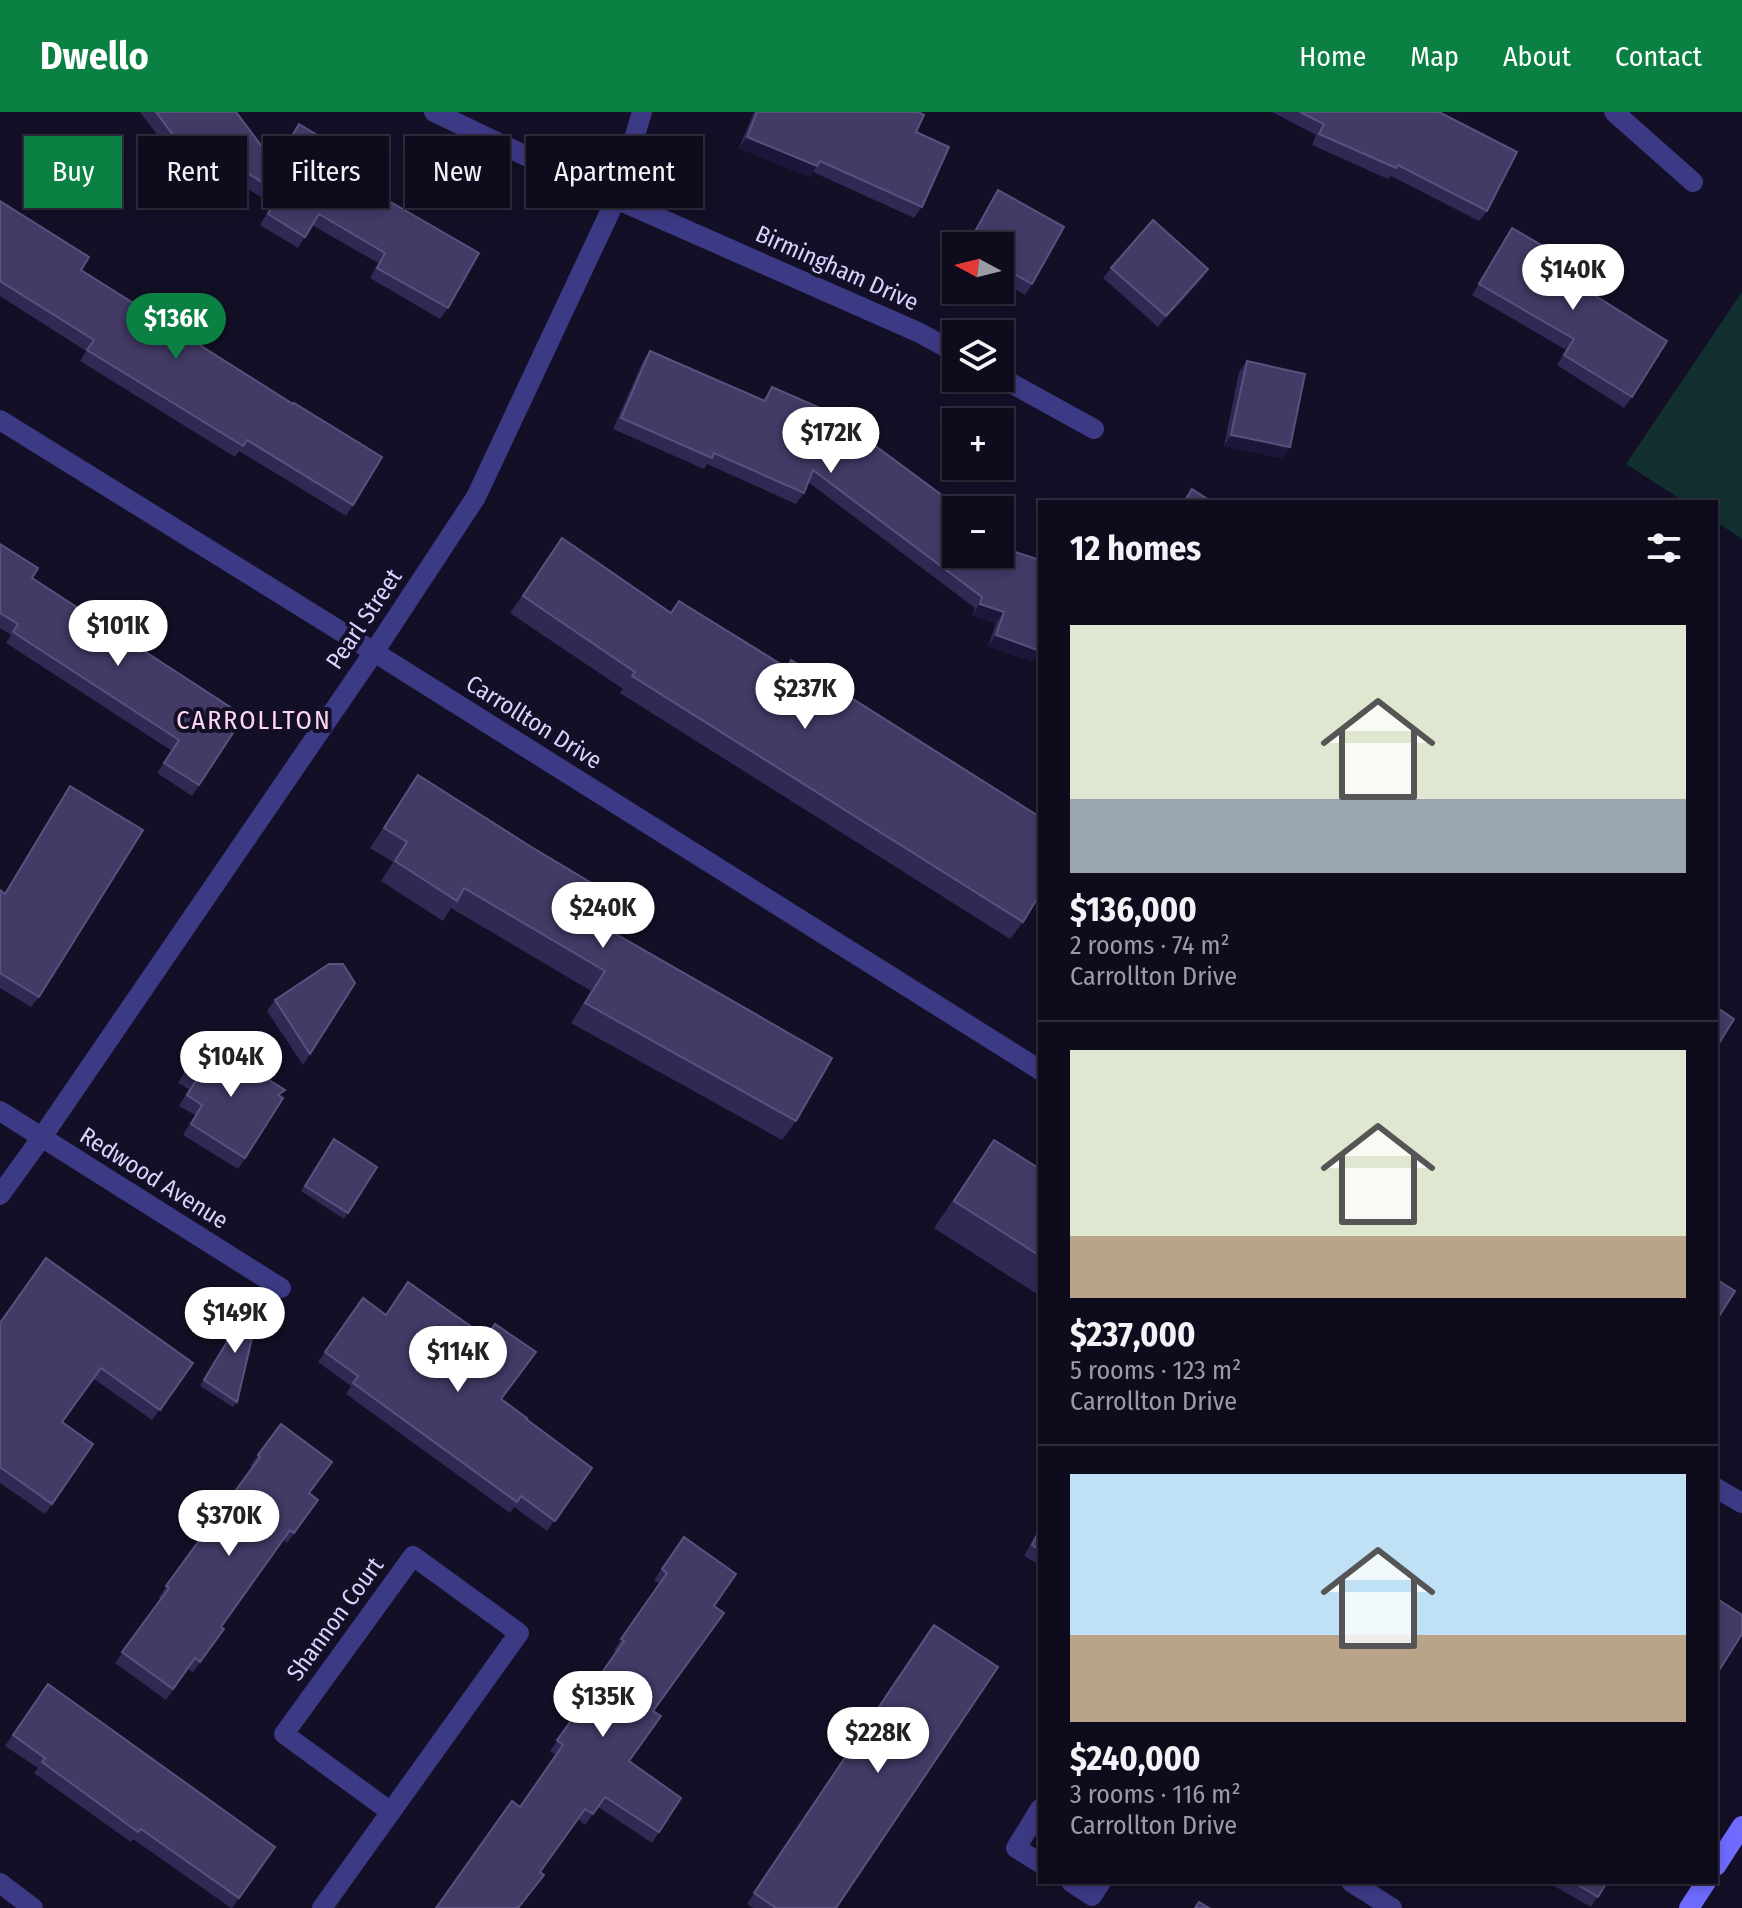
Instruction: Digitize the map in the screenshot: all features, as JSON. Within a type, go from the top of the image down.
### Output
[{"type":"street","name":"Birmingham Drive","points":[[434,112],[526,156]]},
{"type":"street","name":"Pearl Street","points":[[635,136],[642,112]]},
{"type":"street","points":[[1614,112],[1693,182]]},
{"type":"street","name":"Pearl Street","points":[[0,1195],[374,652],[476,497],[612,208]]},
{"type":"street","name":"Birmingham Drive","points":[[636,208],[942,345]]},
{"type":"street","points":[[1014,385],[1094,429]]},
{"type":"street","name":"Carrollton Drive","points":[[0,420],[1038,1069]]},
{"type":"street","name":"Redwood Avenue","points":[[0,1111],[281,1288]]},
{"type":"street","points":[[1718,1489],[1742,1503]]},
{"type":"street","name":"Shannon Court","points":[[322,1908],[391,1812],[519,1633],[413,1556],[284,1734],[391,1812]]},
{"type":"street","points":[[1038,1812],[1016,1848],[1038,1862]]},
{"type":"street","points":[[1718,1863],[1742,1826]]},
{"type":"street","points":[[0,1883],[33,1908]]},
{"type":"street","points":[[1074,1884],[1092,1896],[1100,1884]]},
{"type":"street","points":[[1354,1884],[1392,1908]]},
{"type":"street","points":[[1689,1908],[1705,1884]]},
{"type":"green space","points":[[1742,292],[1742,539],[1718,523],[1718,500],[1682,500],[1626,464]]},
{"type":"building","points":[[156,112],[236,112],[263,148],[263,183],[247,173],[247,136],[174,136]]},
{"type":"building","points":[[757,112],[918,112],[924,115],[916,132],[949,147],[922,207],[820,161],[817,166],[747,137]]},
{"type":"building","points":[[1300,112],[1439,112],[1517,152],[1487,211],[1398,165],[1396,168],[1319,134],[1324,124]]},
{"type":"building","points":[[299,124],[319,136],[292,136]]},
{"type":"building","points":[[998,190],[1064,227],[1032,284],[1014,274],[1014,232],[975,232]]},
{"type":"building","points":[[0,201],[89,257],[81,270],[382,457],[353,505],[247,440],[243,446],[87,350],[94,340],[0,281]]},
{"type":"building","points":[[389,201],[479,253],[448,308],[377,268],[385,253],[319,214],[305,237],[268,214],[271,208],[389,208]]},
{"type":"building","points":[[1153,220],[1208,269],[1166,316],[1111,268]]},
{"type":"building","points":[[1512,228],[1577,266],[1569,279],[1667,341],[1632,397],[1564,355],[1574,339],[1479,284]]},
{"type":"building","points":[[650,351],[765,401],[772,387],[866,428],[862,436],[943,496],[942,567],[813,470],[804,493],[714,453],[712,458],[621,418]]},
{"type":"building","points":[[1247,361],[1305,374],[1290,447],[1231,435]]},
{"type":"building","points":[[1192,489],[1209,500],[1185,500]]},
{"type":"building","points":[[562,538],[671,613],[679,601],[787,668],[791,660],[1038,816],[1038,897],[1023,922],[632,676],[635,672],[523,596]]},
{"type":"building","points":[[0,544],[38,568],[32,578],[244,716],[199,785],[164,763],[179,740],[13,632],[18,624],[0,613]]},
{"type":"building","points":[[1014,552],[1038,559],[1038,650],[996,635],[1004,612],[980,604],[982,597],[943,568],[1014,568]]},
{"type":"building","points":[[418,775],[620,900],[602,926],[832,1058],[796,1121],[585,1003],[605,971],[464,888],[457,901],[395,861],[407,842],[384,828]]},
{"type":"building","points":[[70,786],[143,830],[39,997],[0,973],[0,890],[5,894]]},
{"type":"building","points":[[329,964],[343,964],[355,983],[310,1054],[275,1000]]},
{"type":"building","points":[[1718,1008],[1734,1019],[1718,1045]]},
{"type":"building","points":[[205,1040],[285,1090],[278,1095],[283,1098],[245,1158],[191,1124],[202,1105],[187,1095],[197,1079],[185,1072]]},
{"type":"building","points":[[334,1139],[377,1167],[348,1213],[305,1186]]},
{"type":"building","points":[[994,1140],[1038,1168],[1038,1255],[954,1201]]},
{"type":"building","points":[[46,1258],[193,1363],[160,1410],[101,1368],[62,1422],[93,1444],[52,1504],[0,1467],[0,1323]]},
{"type":"building","points":[[1718,1280],[1735,1291],[1718,1318]]},
{"type":"building","points":[[408,1282],[486,1337],[495,1324],[536,1352],[501,1399],[592,1468],[555,1521],[521,1496],[517,1502],[353,1383],[358,1376],[325,1352],[363,1298],[386,1315]]},
{"type":"building","points":[[254,1297],[261,1300],[237,1402],[204,1380]]},
{"type":"building","points":[[281,1424],[332,1462],[309,1493],[318,1500],[294,1533],[290,1530],[200,1662],[195,1658],[173,1689],[122,1652]]},
{"type":"building","points":[[1038,1534],[1038,1549],[1032,1545]]},
{"type":"building","points":[[684,1537],[736,1574],[714,1606],[724,1613],[653,1711],[661,1716],[629,1761],[681,1798],[659,1832],[605,1797],[593,1814],[585,1809],[540,1872],[544,1875],[518,1908],[436,1908],[512,1801],[520,1807],[563,1745],[557,1740],[604,1676],[601,1674],[624,1641],[621,1639],[667,1573],[662,1569]]},
{"type":"building","points":[[1718,1599],[1742,1615],[1742,1634],[1718,1672]]},
{"type":"building","points":[[934,1625],[998,1667],[836,1908],[776,1908],[754,1893]]},
{"type":"building","points":[[48,1684],[275,1847],[239,1898],[141,1829],[138,1832],[42,1762],[45,1758],[13,1735]]},
{"type":"building","points":[[1576,1884],[1606,1884],[1598,1897]]},
{"type":"building","points":[[1199,1902],[1209,1908],[1195,1908]]},
{"type":"district","name":"CARROLLTON","points":[[254,720]]}]
